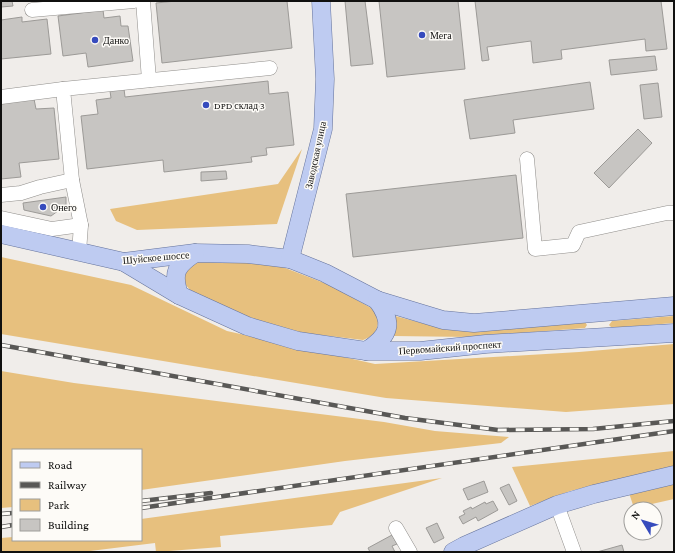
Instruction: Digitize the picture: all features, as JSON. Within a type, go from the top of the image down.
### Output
[{"type":"main road","name":"Заводская улица","points":[[290,259],[323,129],[325,79],[321,1]]},
{"type":"main road","name":"Шуйское шоссе","points":[[1,234],[124,262],[195,253],[248,254],[290,259]]},
{"type":"main road","points":[[179,294],[175,282],[176,272],[182,262],[195,253]]},
{"type":"main road","points":[[290,259],[324,273],[377,300],[443,320],[474,323],[674,306]]},
{"type":"main road","name":"Первомайский проспект","points":[[124,262],[179,294],[254,328],[298,341],[366,351],[420,351],[486,344],[674,333]]},
{"type":"main road","points":[[366,351],[378,343],[385,334],[387,321],[384,310],[377,300]]},
{"type":"main road","points":[[597,313],[599,338]]},
{"type":"main road","points":[[462,550],[557,505],[594,494],[674,475]]},
{"type":"lane","points":[[32,10],[134,1]]},
{"type":"lane","points":[[143,1],[150,80]]},
{"type":"lane","points":[[1,97],[64,89],[270,68]]},
{"type":"lane","points":[[64,89],[72,180],[81,226],[79,252]]},
{"type":"lane","points":[[527,159],[535,249],[573,245],[579,232],[667,213],[674,213]]},
{"type":"lane","points":[[1,194],[21,193],[72,180]]},
{"type":"lane","points":[[1,218],[52,229],[81,226]]},
{"type":"lane","points":[[557,505],[574,552]]},
{"type":"lane","points":[[396,528],[410,552]]},
{"type":"green space","points":[[302,149],[277,224],[137,230],[116,221],[110,209],[278,184]]},
{"type":"green space","points":[[1,257],[131,285],[227,331],[375,364],[579,352],[674,344],[674,404],[566,412],[386,398],[1,334]]},
{"type":"green space","points":[[203,259],[280,266],[332,286],[371,308],[378,316],[377,328],[371,336],[363,340],[296,332],[242,317],[191,291],[184,283],[186,267]]},
{"type":"green space","points":[[395,316],[437,327],[585,322],[587,325],[585,328],[468,337],[393,336]]},
{"type":"green space","points":[[674,316],[674,323],[612,328],[609,325],[612,321]]},
{"type":"green space","points":[[1,371],[74,383],[384,422],[435,431],[509,437],[501,443],[345,461],[142,490],[142,449],[12,449],[12,507],[1,508]]},
{"type":"green space","points":[[674,451],[674,466],[570,491],[530,506],[512,467]]},
{"type":"green space","points":[[442,478],[340,512],[332,525],[220,536],[221,547],[156,552],[155,543],[82,552],[1,552],[1,538],[12,537],[12,541],[142,541],[142,519]]},
{"type":"green space","points":[[674,483],[674,499],[663,501],[632,501],[629,493]]},
{"type":"building","points":[[1,1],[12,1],[13,6],[1,7]]},
{"type":"building","points":[[176,1],[287,1],[292,48],[162,63],[156,3]]},
{"type":"building","points":[[345,1],[365,1],[373,64],[351,66]]},
{"type":"building","name":"Мега","points":[[379,1],[458,1],[465,69],[387,77]]},
{"type":"building","points":[[475,1],[661,1],[667,49],[646,51],[645,39],[561,50],[562,59],[533,63],[531,41],[487,47],[489,60],[482,61]]},
{"type":"building","name":"Данко","points":[[103,10],[104,18],[120,16],[121,26],[128,26],[133,61],[88,67],[86,53],[63,56],[58,16]]},
{"type":"building","points":[[22,17],[22,22],[47,19],[51,54],[1,59],[1,20]]},
{"type":"building","points":[[655,56],[657,70],[611,75],[609,60]]},
{"type":"building","points":[[268,81],[269,94],[288,92],[294,145],[266,148],[267,155],[251,157],[252,162],[164,172],[163,160],[87,169],[81,116],[98,114],[96,100],[111,98],[110,91],[124,89],[125,97]]},
{"type":"building","points":[[590,82],[594,109],[513,120],[515,133],[470,139],[464,100]]},
{"type":"building","points":[[658,83],[662,117],[644,119],[640,85]]},
{"type":"building","points":[[34,99],[36,109],[54,108],[59,159],[19,163],[21,177],[1,179],[1,103]]},
{"type":"building","points":[[638,129],[652,143],[609,188],[594,173]]},
{"type":"building","points":[[226,171],[227,179],[201,181],[201,172]]},
{"type":"building","points":[[516,175],[523,238],[353,257],[346,194]]},
{"type":"building","name":"Онего","points":[[66,197],[66,205],[51,216],[24,210],[23,203]]},
{"type":"building","points":[[484,481],[488,492],[468,500],[463,489]]},
{"type":"building","points":[[509,484],[517,501],[509,505],[500,488]]},
{"type":"building","points":[[493,501],[498,510],[478,521],[476,517],[463,524],[459,517],[465,514],[463,511],[471,507],[472,509],[485,502],[486,504]]},
{"type":"building","points":[[437,523],[444,538],[434,543],[426,528]]},
{"type":"building","points":[[392,535],[397,544],[392,546],[395,552],[370,552],[368,548]]},
{"type":"building","points":[[622,545],[624,552],[597,552]]},
{"type":"railway","points":[[1,345],[405,418],[498,430],[593,429],[674,421]]},
{"type":"railway","points":[[142,508],[674,431]]},
{"type":"railway","points":[[142,501],[211,493]]},
{"type":"railway","points":[[1,514],[12,513]]},
{"type":"railway","points":[[1,527],[12,525]]},
{"type":"place","name":"Мега","points":[[422,35]]},
{"type":"place","name":"Данко","points":[[95,40]]},
{"type":"place","name":"DPD склад 3","points":[[206,105]]},
{"type":"place","name":"Онего","points":[[43,207]]}]
